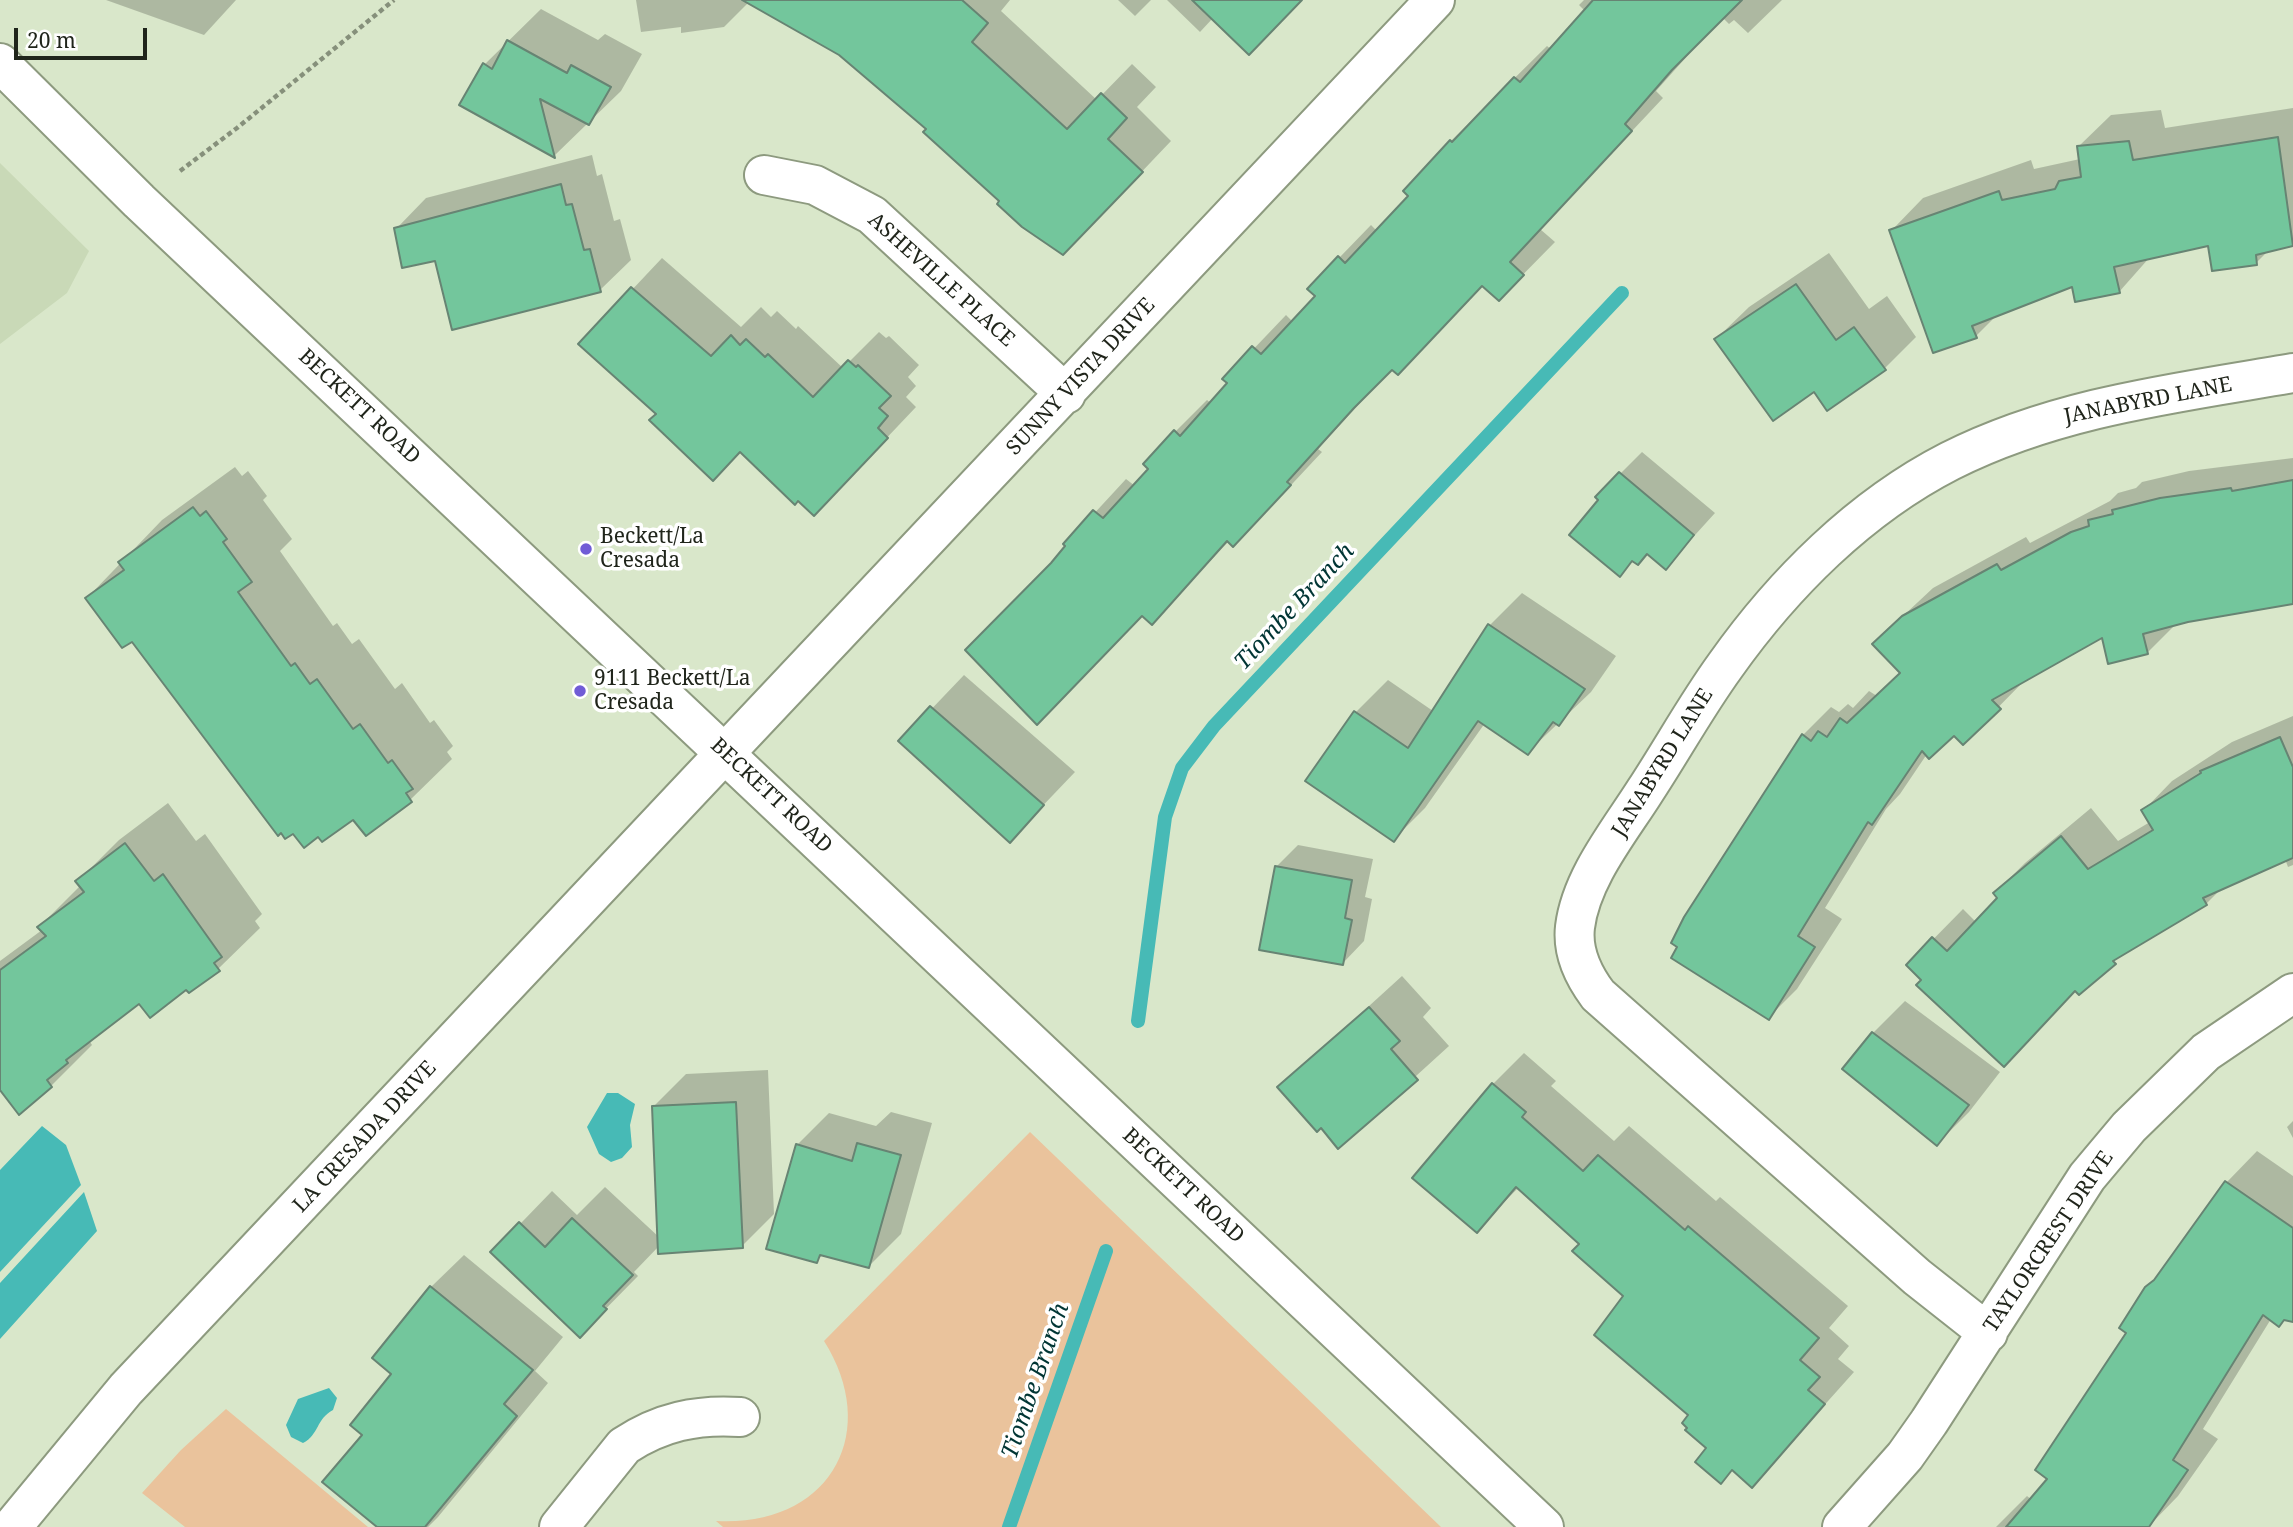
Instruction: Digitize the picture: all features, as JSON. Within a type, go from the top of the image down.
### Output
[{"type":"street","name":"SUNNY VISTA DRIVE","points":[[725,753],[1435,0]]},
{"type":"street","name":"BECKETT ROAD","points":[[0,63],[139,201],[1544,1527]]},
{"type":"street","name":"ASHEVILLE PLACE","points":[[764,175],[816,185],[872,215],[1066,394]]},
{"type":"street","name":"JANABYRD LANE","points":[[1988,1333],[1917,1277],[1598,995],[1579,962],[1575,940],[1579,907],[1612,844],[1723,668],[1779,598],[1851,527],[1949,461],[2011,434],[2125,402],[2293,373]]},
{"type":"street","name":"LA CRESADA DRIVE","points":[[12,1527],[126,1389],[725,753]]},
{"type":"street","name":"TAYLORCREST DRIVE","points":[[1842,1527],[1905,1456],[1988,1333],[2087,1177],[2129,1127],[2206,1052],[2293,993]]},
{"type":"street","points":[[559,1527],[624,1446],[637,1437],[677,1420],[709,1415],[740,1417]]},
{"type":"path","points":[[180,170],[237,128],[394,0]]},
{"type":"shaded area","points":[[0,163],[89,251],[67,293],[0,344]]},
{"type":"shaded area","points":[[1030,1132],[1441,1527],[723,1527],[716,1521],[756,1519],[789,1508],[816,1491],[834,1468],[845,1440],[848,1409],[841,1375],[824,1341]]},
{"type":"shaded area","points":[[226,1409],[368,1527],[185,1527],[142,1493],[181,1450]]},
{"type":"water","points":[[607,1093],[618,1093],[635,1104],[630,1125],[632,1147],[622,1158],[611,1162],[599,1154],[587,1127]]},
{"type":"water","points":[[42,1126],[66,1145],[81,1185],[0,1272],[0,1170]]},
{"type":"water","points":[[84,1192],[97,1231],[0,1339],[0,1283]]},
{"type":"water","points":[[329,1388],[337,1398],[333,1410],[323,1418],[308,1440],[303,1443],[291,1437],[286,1425],[298,1399]]},
{"type":"building","points":[[742,0],[962,0],[988,23],[972,42],[1067,129],[1101,93],[1127,118],[1108,139],[1143,172],[1063,255],[1022,227],[997,204],[999,201],[923,132],[926,129],[839,55]]},
{"type":"building","points":[[1192,0],[1302,0],[1249,55]]},
{"type":"building","points":[[1593,0],[1742,0],[1672,70],[1625,124],[1632,131],[1510,262],[1524,275],[1499,301],[1482,286],[1398,375],[1392,370],[1354,408],[1287,482],[1291,485],[1233,547],[1227,541],[1152,625],[1142,616],[1037,725],[965,650],[1051,563],[1065,546],[1063,544],[1093,510],[1103,518],[1148,469],[1143,464],[1174,430],[1180,436],[1227,383],[1222,379],[1252,346],[1261,354],[1315,296],[1307,289],[1338,256],[1345,263],[1408,196],[1403,191],[1450,140],[1452,142],[1514,77],[1520,82]]},
{"type":"building","points":[[507,40],[567,73],[571,65],[611,87],[589,125],[540,99],[555,158],[459,105],[483,63],[492,69]]},
{"type":"building","points":[[2278,137],[2293,246],[2256,255],[2257,265],[2212,271],[2208,246],[2114,267],[2120,293],[2075,302],[2072,287],[1972,326],[1977,338],[1933,353],[1889,230],[1999,191],[2002,200],[2055,189],[2059,181],[2081,177],[2077,146],[2129,141],[2133,160]]},
{"type":"building","points":[[561,184],[566,205],[572,204],[584,250],[590,249],[601,292],[452,330],[435,261],[402,268],[394,228]]},
{"type":"building","points":[[1796,284],[1836,340],[1854,327],[1886,370],[1827,411],[1814,392],[1773,421],[1714,339]]},
{"type":"building","points":[[631,287],[711,356],[731,335],[740,345],[746,339],[765,357],[768,354],[813,397],[848,360],[856,367],[858,365],[891,396],[879,408],[888,416],[878,428],[888,438],[814,516],[798,501],[795,505],[740,452],[713,481],[649,420],[656,414],[578,344]]},
{"type":"building","points":[[1619,472],[1694,535],[1666,570],[1647,554],[1638,565],[1632,561],[1620,577],[1569,535],[1598,500],[1595,497]]},
{"type":"building","points":[[2293,480],[2293,604],[2188,622],[2143,634],[2148,654],[2108,664],[2102,638],[1992,700],[2001,709],[1963,745],[1954,736],[1929,759],[1922,751],[1872,825],[1868,822],[1798,936],[1815,947],[1769,1020],[1671,958],[1677,947],[1671,943],[1684,917],[1802,734],[1811,741],[1818,731],[1827,737],[1840,718],[1847,723],[1900,673],[1872,644],[1902,616],[1997,564],[2001,570],[2071,532],[2089,526],[2088,520],[2113,514],[2112,510],[2160,498],[2231,488],[2232,491]]},
{"type":"building","points":[[193,507],[200,516],[206,511],[227,539],[223,542],[252,582],[238,592],[291,666],[295,663],[310,684],[317,679],[353,729],[360,724],[388,763],[392,760],[413,789],[406,793],[412,802],[366,836],[353,820],[322,842],[318,837],[304,848],[293,834],[285,839],[281,833],[278,836],[132,642],[122,648],[85,598],[124,570],[118,562]]},
{"type":"building","points":[[1488,624],[1585,689],[1559,726],[1553,722],[1528,755],[1478,721],[1394,842],[1305,781],[1354,711],[1408,748]]},
{"type":"building","points":[[930,706],[1044,805],[1010,843],[898,741]]},
{"type":"building","points":[[2280,737],[2293,767],[2293,858],[2203,898],[2207,905],[2113,961],[2116,964],[2079,995],[2075,991],[2004,1067],[1916,985],[1921,980],[1906,965],[1932,937],[1947,951],[1997,898],[1993,893],[2061,836],[2088,869],[2153,830],[2141,810],[2201,773],[2200,771]]},
{"type":"building","points":[[125,843],[154,881],[163,874],[222,957],[214,963],[220,971],[189,993],[186,990],[150,1018],[139,1004],[66,1060],[68,1063],[47,1080],[52,1087],[19,1115],[0,1090],[0,970],[46,936],[37,927],[84,892],[75,881]]},
{"type":"building","points":[[1275,866],[1352,880],[1345,918],[1352,920],[1343,965],[1259,950]]},
{"type":"building","points":[[1369,1007],[1400,1041],[1391,1049],[1418,1080],[1338,1149],[1321,1128],[1317,1132],[1277,1087]]},
{"type":"building","points":[[1872,1032],[1969,1105],[1937,1146],[1842,1069]]},
{"type":"building","points":[[1492,1083],[1526,1112],[1522,1117],[1583,1171],[1598,1155],[1685,1230],[1688,1226],[1819,1338],[1800,1360],[1820,1377],[1808,1390],[1825,1404],[1752,1488],[1732,1470],[1721,1484],[1695,1462],[1706,1448],[1685,1430],[1687,1428],[1682,1423],[1688,1415],[1594,1335],[1623,1296],[1572,1251],[1579,1244],[1516,1187],[1477,1233],[1412,1178]]},
{"type":"building","points":[[736,1102],[743,1248],[658,1254],[652,1106]]},
{"type":"building","points":[[857,1143],[901,1155],[869,1268],[820,1255],[817,1263],[766,1249],[796,1144],[852,1161]]},
{"type":"building","points":[[2225,1181],[2293,1228],[2293,1322],[2284,1320],[2279,1327],[2263,1315],[2173,1460],[2188,1470],[2149,1527],[2006,1527],[2047,1479],[2035,1470],[2126,1333],[2119,1328],[2145,1287],[2154,1280]]},
{"type":"building","points":[[572,1218],[633,1275],[603,1306],[607,1309],[580,1338],[490,1252],[519,1222],[545,1247]]},
{"type":"building","points":[[430,1286],[533,1370],[504,1404],[517,1416],[425,1527],[377,1527],[322,1482],[362,1435],[350,1425],[391,1374],[372,1358]]},
{"type":"waterway","name":"Tiombe Branch","points":[[1138,1021],[1165,817],[1182,768],[1214,726],[1622,293]]},
{"type":"waterway","name":"Tiombe Branch","points":[[1009,1527],[1106,1251]]},
{"type":"place","name":"Beckett/La Cresada","points":[[586,549]]},
{"type":"place","name":"9111 Beckett/La Cresada","points":[[580,691]]}]
